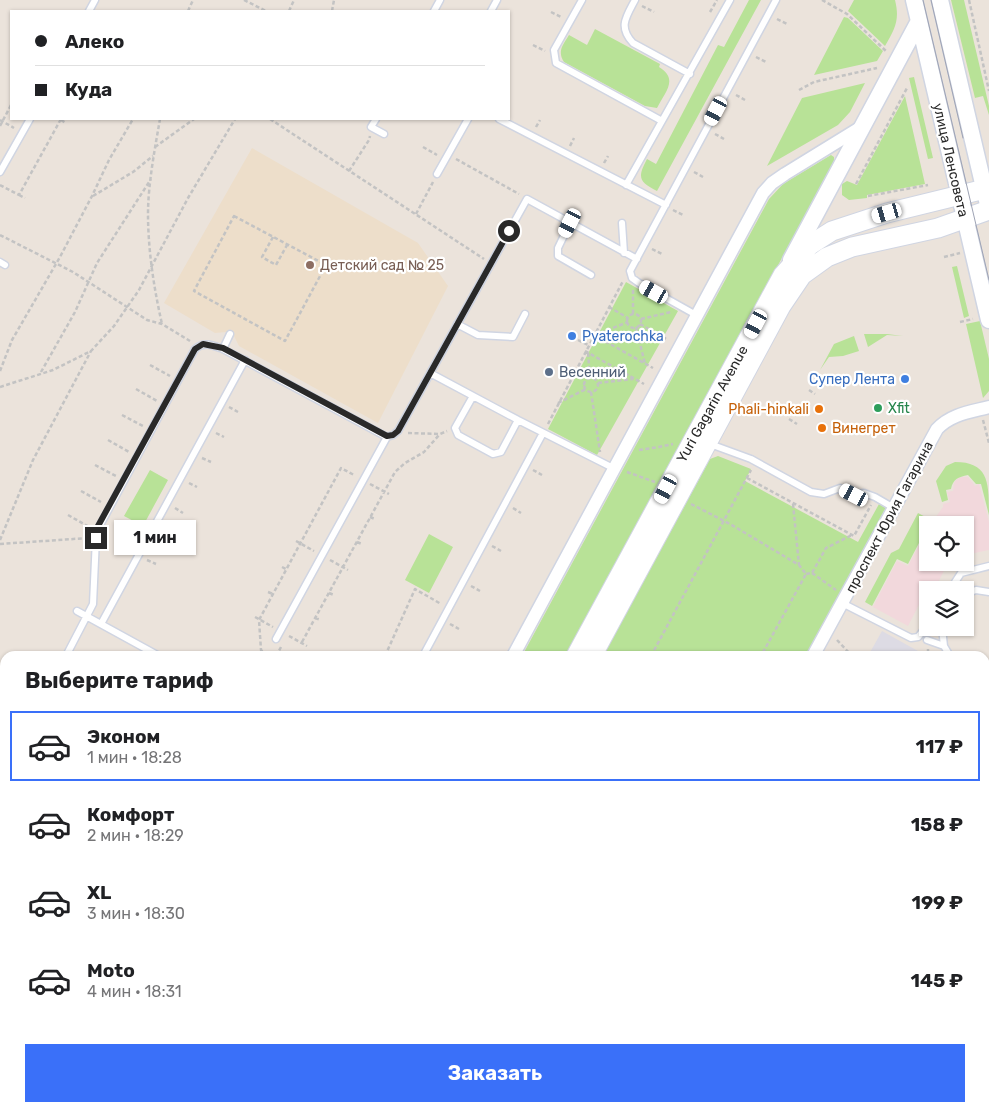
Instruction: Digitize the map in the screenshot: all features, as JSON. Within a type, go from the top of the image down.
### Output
[{"type":"main road","name":"Yuri Gagarin Avenue","points":[[594,651],[698,441],[783,275],[810,245],[832,230],[887,213],[987,188]]},
{"type":"main road","name":"Yuri Gagarin Avenue","points":[[579,651],[698,441],[796,282],[810,268],[828,257],[852,247],[938,228],[989,210]]},
{"type":"street","name":"улица Ленсовета","points":[[914,0],[964,220],[989,320]]},
{"type":"street","name":"улица Ленсовета","points":[[942,8],[987,188],[989,210]]},
{"type":"street","points":[[783,275],[919,21],[942,8]]},
{"type":"street","points":[[516,651],[763,193],[772,183],[785,174],[863,126]]},
{"type":"street","name":"проспект Юрия Гагарина","points":[[816,651],[937,429],[960,414],[985,408]]},
{"type":"lane","points":[[582,0],[554,50],[556,63],[662,121]]},
{"type":"lane","points":[[635,0],[624,25],[626,35],[633,43],[690,74]]},
{"type":"lane","points":[[626,185],[730,0]]},
{"type":"lane","points":[[698,316],[631,275],[637,259],[776,0]]},
{"type":"lane","points":[[0,172],[29,120]]},
{"type":"lane","points":[[375,120],[371,127],[384,134]]},
{"type":"lane","points":[[437,174],[467,120]]},
{"type":"lane","points":[[501,120],[666,205]]},
{"type":"lane","points":[[69,651],[95,597],[98,526],[195,349],[199,346],[203,344],[223,348],[387,436],[393,435],[398,431],[526,199],[637,259]]},
{"type":"lane","points":[[570,223],[558,248],[558,256],[591,275]]},
{"type":"lane","points":[[622,223],[624,253]]},
{"type":"lane","points":[[457,324],[478,335],[513,336],[525,314]]},
{"type":"lane","points":[[223,348],[230,334]]},
{"type":"lane","points":[[101,624],[245,360]]},
{"type":"lane","points":[[430,373],[615,469]]},
{"type":"lane","points":[[473,396],[455,428],[458,435],[493,454],[501,452],[518,420]]},
{"type":"lane","points":[[425,651],[543,433]]},
{"type":"lane","points":[[276,640],[387,436]]},
{"type":"lane","points":[[698,441],[755,462],[811,492],[824,494],[840,488],[854,495],[864,493],[875,497],[894,508]]},
{"type":"lane","points":[[956,581],[961,573],[989,566]]},
{"type":"lane","points":[[974,591],[989,592]]},
{"type":"lane","points":[[844,599],[911,638],[918,638],[920,636]]},
{"type":"lane","points":[[77,611],[150,651]]},
{"type":"lane","points":[[941,636],[947,651]]},
{"type":"lane","points":[[927,640],[944,646]]},
{"type":"path","points":[[244,0],[264,10]]},
{"type":"path","points":[[638,13],[645,0]]},
{"type":"path","points":[[709,15],[717,0]]},
{"type":"path","points":[[822,0],[847,14],[887,52]]},
{"type":"path","points":[[968,0],[989,91]]},
{"type":"path","points":[[642,5],[654,12]]},
{"type":"path","points":[[551,12],[563,18]]},
{"type":"path","points":[[533,45],[545,51]]},
{"type":"path","points":[[799,90],[814,82],[879,67]]},
{"type":"path","points":[[856,184],[907,88]]},
{"type":"path","points":[[0,126],[10,107]]},
{"type":"path","points":[[19,195],[59,120]]},
{"type":"path","points":[[62,120],[66,123]]},
{"type":"path","points":[[0,371],[12,340],[132,120]]},
{"type":"path","points":[[160,120],[148,212],[152,266],[162,324]]},
{"type":"path","points":[[155,148],[193,120]]},
{"type":"path","points":[[97,535],[0,542],[33,460],[91,351],[128,308],[188,198],[234,120]]},
{"type":"path","points":[[272,120],[491,263]]},
{"type":"path","points":[[1,121],[22,132]]},
{"type":"path","points":[[349,171],[368,140],[371,127]]},
{"type":"path","points":[[47,144],[53,147]]},
{"type":"path","points":[[423,147],[526,199]]},
{"type":"path","points":[[92,196],[133,172],[154,155]]},
{"type":"path","points":[[33,170],[39,174]]},
{"type":"path","points":[[416,214],[437,174]]},
{"type":"path","points":[[40,374],[75,312],[96,263],[151,179]]},
{"type":"path","points":[[0,185],[26,198]]},
{"type":"path","points":[[868,196],[923,186]]},
{"type":"path","points":[[234,216],[287,244],[326,265],[285,340],[194,291],[234,216]]},
{"type":"path","points":[[0,235],[88,282],[147,320],[162,324],[199,346]]},
{"type":"path","points":[[273,237],[262,257],[276,265],[287,244]]},
{"type":"path","points":[[944,257],[961,253]]},
{"type":"path","points":[[543,433],[609,307],[631,275]]},
{"type":"path","points":[[631,275],[633,314]]},
{"type":"path","points":[[609,307],[628,318]]},
{"type":"path","points":[[641,319],[685,309]]},
{"type":"path","points":[[633,314],[638,314],[641,319],[640,324],[636,327],[631,327],[628,318],[633,314]]},
{"type":"path","points":[[594,335],[628,322]]},
{"type":"path","points":[[640,324],[668,340]]},
{"type":"path","points":[[636,327],[645,364]]},
{"type":"path","points":[[594,335],[653,368]]},
{"type":"path","points":[[578,340],[588,345]]},
{"type":"path","points":[[0,387],[40,374],[91,351]]},
{"type":"path","points":[[586,352],[590,378]]},
{"type":"path","points":[[586,352],[644,384]]},
{"type":"path","points":[[150,365],[178,380]]},
{"type":"path","points":[[590,378],[595,379],[598,383]]},
{"type":"path","points":[[586,389],[585,382],[590,378]]},
{"type":"path","points":[[598,383],[635,379]]},
{"type":"path","points":[[591,392],[596,389],[598,383]]},
{"type":"path","points":[[558,403],[586,389]]},
{"type":"path","points":[[586,389],[591,392]]},
{"type":"path","points":[[136,390],[165,405]]},
{"type":"path","points":[[808,390],[814,394]]},
{"type":"path","points":[[591,392],[602,462]]},
{"type":"path","points":[[985,408],[989,443]]},
{"type":"path","points":[[122,415],[151,430]]},
{"type":"path","points":[[790,419],[797,424]]},
{"type":"path","points":[[398,431],[404,433],[440,434],[455,428]]},
{"type":"path","points":[[302,642],[395,472],[405,463],[424,452],[440,434]]},
{"type":"path","points":[[108,440],[137,456]]},
{"type":"path","points":[[626,449],[644,450],[698,441]]},
{"type":"path","points":[[654,651],[755,462]]},
{"type":"path","points":[[95,465],[124,481]]},
{"type":"path","points":[[337,466],[389,494]]},
{"type":"path","points":[[262,651],[259,620],[341,468]]},
{"type":"path","points":[[746,478],[852,536]]},
{"type":"path","points":[[81,491],[109,507]]},
{"type":"path","points":[[323,491],[328,493]]},
{"type":"path","points":[[764,651],[806,574],[812,572],[826,548],[854,536],[875,497]]},
{"type":"path","points":[[793,503],[799,565]]},
{"type":"path","points":[[68,515],[97,535]]},
{"type":"path","points":[[310,516],[314,518]]},
{"type":"path","points":[[370,517],[375,519]]},
{"type":"path","points":[[724,521],[799,565],[806,574]]},
{"type":"path","points":[[296,541],[348,570]]},
{"type":"path","points":[[357,542],[362,544]]},
{"type":"path","points":[[282,567],[286,569]]},
{"type":"path","points":[[812,572],[844,599]]},
{"type":"path","points":[[387,651],[415,589],[448,608]]},
{"type":"path","points":[[268,592],[273,594]]},
{"type":"path","points":[[329,593],[334,595]]},
{"type":"path","points":[[255,618],[307,646]]},
{"type":"path","points":[[316,618],[320,620]]},
{"type":"path","points":[[836,639],[847,651]]},
{"type":"shaded area","name":"Детский сад № 25","points":[[252,148],[418,243],[448,286],[378,423],[239,346],[234,336],[226,332],[215,333],[164,303]]},
{"type":"shaded area","points":[[968,477],[975,486],[979,484],[989,522],[989,550],[974,553],[974,516],[936,516],[943,504],[950,502],[947,492],[953,491],[954,483],[957,479]]},
{"type":"shaded area","points":[[919,545],[919,571],[944,571],[939,581],[919,581],[919,605],[908,626],[873,607],[897,561],[908,566]]},
{"type":"shaded area","points":[[882,631],[918,651],[871,651]]},
{"type":"green space","points":[[749,0],[761,0],[657,191],[643,182],[641,175],[644,165],[647,159],[656,164],[718,45],[724,47]]},
{"type":"green space","points":[[854,0],[895,0],[896,24],[885,46],[848,11]]},
{"type":"green space","points":[[951,0],[964,0],[989,106],[989,115],[983,96],[975,98]]},
{"type":"green space","points":[[844,17],[848,18],[883,51],[877,61],[814,75]]},
{"type":"green space","points":[[595,29],[660,64],[659,67],[668,76],[669,86],[657,108],[645,106],[564,62],[561,51],[569,35],[587,45]]},
{"type":"green space","points":[[914,77],[933,158],[928,159],[909,78]]},
{"type":"green space","points":[[865,83],[850,112],[838,125],[767,166],[802,98]]},
{"type":"green space","points":[[905,96],[925,184],[867,195],[867,198],[849,200],[842,195],[842,184],[847,181],[857,185]]},
{"type":"green space","points":[[831,155],[834,157],[834,162],[569,651],[525,651],[769,199],[783,184]]},
{"type":"green space","points":[[957,266],[969,316],[964,318],[952,267]]},
{"type":"green space","points":[[626,282],[678,311],[597,455],[548,429]]},
{"type":"green space","points":[[980,321],[989,359],[989,391],[983,398],[966,324]]},
{"type":"green space","points":[[864,334],[887,334],[903,336],[887,335],[868,347]]},
{"type":"green space","points":[[854,336],[859,351],[843,356],[829,357],[820,370],[834,344]]},
{"type":"green space","points":[[718,456],[751,469],[745,481],[858,542],[879,504],[888,509],[810,651],[606,651],[710,459]]},
{"type":"green space","points":[[955,462],[975,466],[985,476],[989,515],[981,484],[976,484],[968,475],[959,478],[951,489],[946,490],[948,500],[942,502],[936,481],[946,466]]},
{"type":"green space","points":[[150,470],[168,480],[143,526],[124,516]]},
{"type":"green space","points":[[918,513],[924,516],[919,516],[919,543],[908,564],[897,559],[872,606],[865,602],[891,553],[899,549]]},
{"type":"green space","points":[[429,534],[453,547],[429,593],[405,580]]},
{"type":"tram line","points":[[923,0],[989,280]]},
{"type":"tram line","points":[[931,0],[963,138]]},
{"type":"place","name":"Детский сад № 25","points":[[310,265]]},
{"type":"place","name":"Pyaterochka","points":[[572,336]]},
{"type":"place","name":"Весенний","points":[[549,372]]},
{"type":"place","name":"Супер Лента","points":[[905,379]]},
{"type":"place","name":"Xfit","points":[[878,408]]},
{"type":"place","name":"Phali-hinkali","points":[[819,409]]},
{"type":"place","name":"Винегрет","points":[[822,428]]},
{"type":"route","points":[[96,538],[98,526],[195,349],[203,344],[223,348],[387,436],[393,435],[398,431],[509,231]]}]
